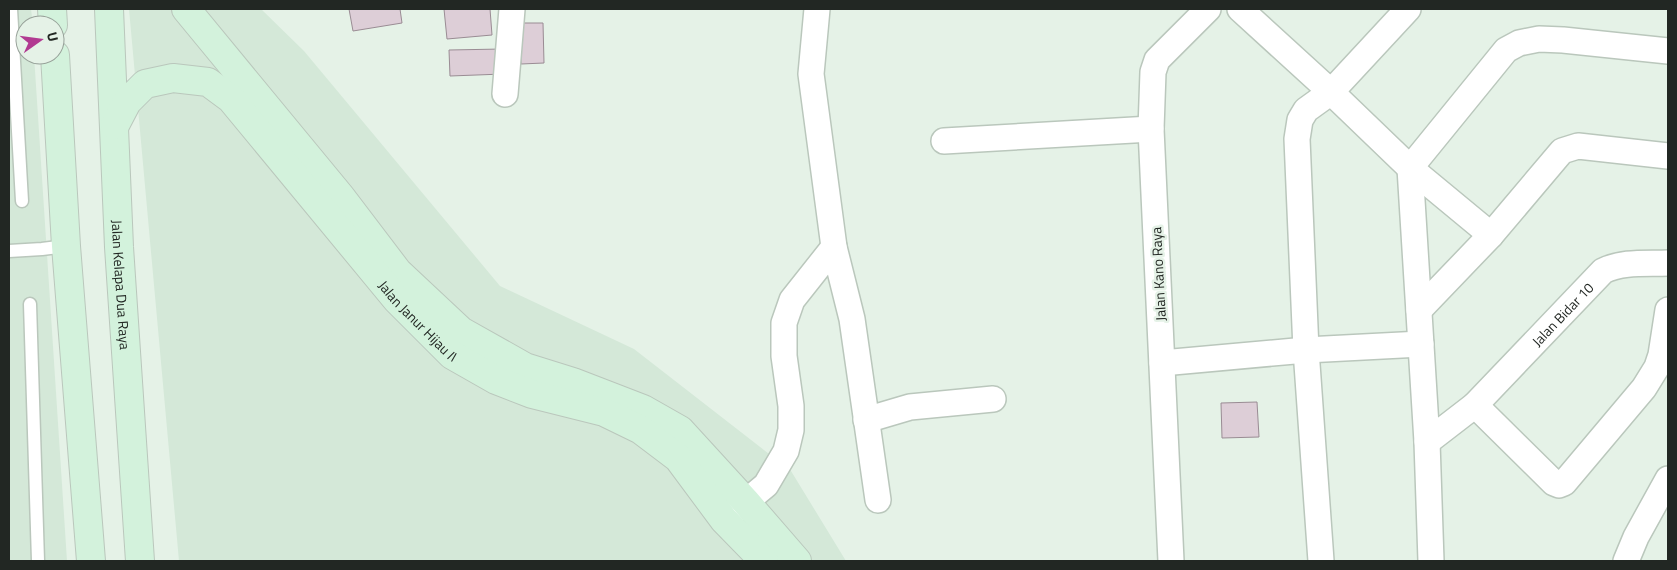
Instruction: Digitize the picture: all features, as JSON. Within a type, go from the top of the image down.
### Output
[{"type":"street","name":"Jalan Kelapa Dua Raya","points":[[109,9],[119,248],[140,561]]},
{"type":"street","name":"Jalan Janur Hijau II","points":[[186,9],[335,189],[398,272],[461,331],[525,367],[573,382],[643,409],[680,430],[756,493],[797,561]]},
{"type":"street","points":[[505,94],[512,9]]},
{"type":"street","points":[[817,9],[811,74],[834,246],[852,319],[878,500]]},
{"type":"street","name":"Jalan Kano Raya","points":[[1171,561],[1151,130],[1153,72],[1157,60],[1208,9]]},
{"type":"street","points":[[1240,9],[1331,92],[1410,168],[1492,235]]},
{"type":"street","points":[[1321,561],[1306,350],[1297,139],[1300,120],[1306,110],[1331,92],[1408,9]]},
{"type":"street","points":[[1431,561],[1421,344],[1410,168],[1506,50],[1519,43],[1539,39],[1563,40],[1668,51]]},
{"type":"street","points":[[56,65],[66,246],[91,561]]},
{"type":"street","name":"Jalan Janur Hijau II","points":[[115,125],[127,102],[145,84],[173,78],[208,82],[231,99],[397,300],[452,355],[496,380],[523,390],[604,412],[641,430],[678,458],[724,520],[764,561]]},
{"type":"street","points":[[944,141],[1151,130]]},
{"type":"street","points":[[1419,310],[1492,235],[1562,151],[1578,146],[1668,156]]},
{"type":"street","points":[[724,520],[756,493],[786,451],[791,430],[791,406],[784,356],[784,323],[792,300],[834,246]]},
{"type":"street","name":"Jalan Bidar 10","points":[[1426,442],[1475,405],[1603,270],[1613,266],[1668,263]]},
{"type":"street","points":[[1475,405],[1554,483],[1559,485],[1564,483],[1653,375],[1661,355],[1668,310]]},
{"type":"street","points":[[1162,363],[1306,350],[1421,344]]},
{"type":"street","points":[[866,420],[910,407],[992,399]]},
{"type":"street","points":[[1626,561],[1636,537],[1668,479]]},
{"type":"lane","points":[[11,9],[22,201]]},
{"type":"lane","points":[[9,251],[42,250],[66,246]]},
{"type":"lane","points":[[30,304],[38,561]]},
{"type":"shaded area","points":[[9,9],[31,9],[32,15],[15,15],[15,65],[35,65],[67,561],[9,561]]},
{"type":"shaded area","points":[[129,9],[261,9],[304,51],[500,286],[634,349],[791,471],[846,561],[179,561]]},
{"type":"building","points":[[349,9],[400,9],[402,23],[353,31]]},
{"type":"building","points":[[444,9],[490,9],[492,35],[447,39]]},
{"type":"building","points":[[520,23],[543,23],[544,63],[521,64]]},
{"type":"building","points":[[502,49],[503,74],[450,76],[449,50]]},
{"type":"building","points":[[1257,402],[1259,437],[1222,438],[1221,403]]}]
